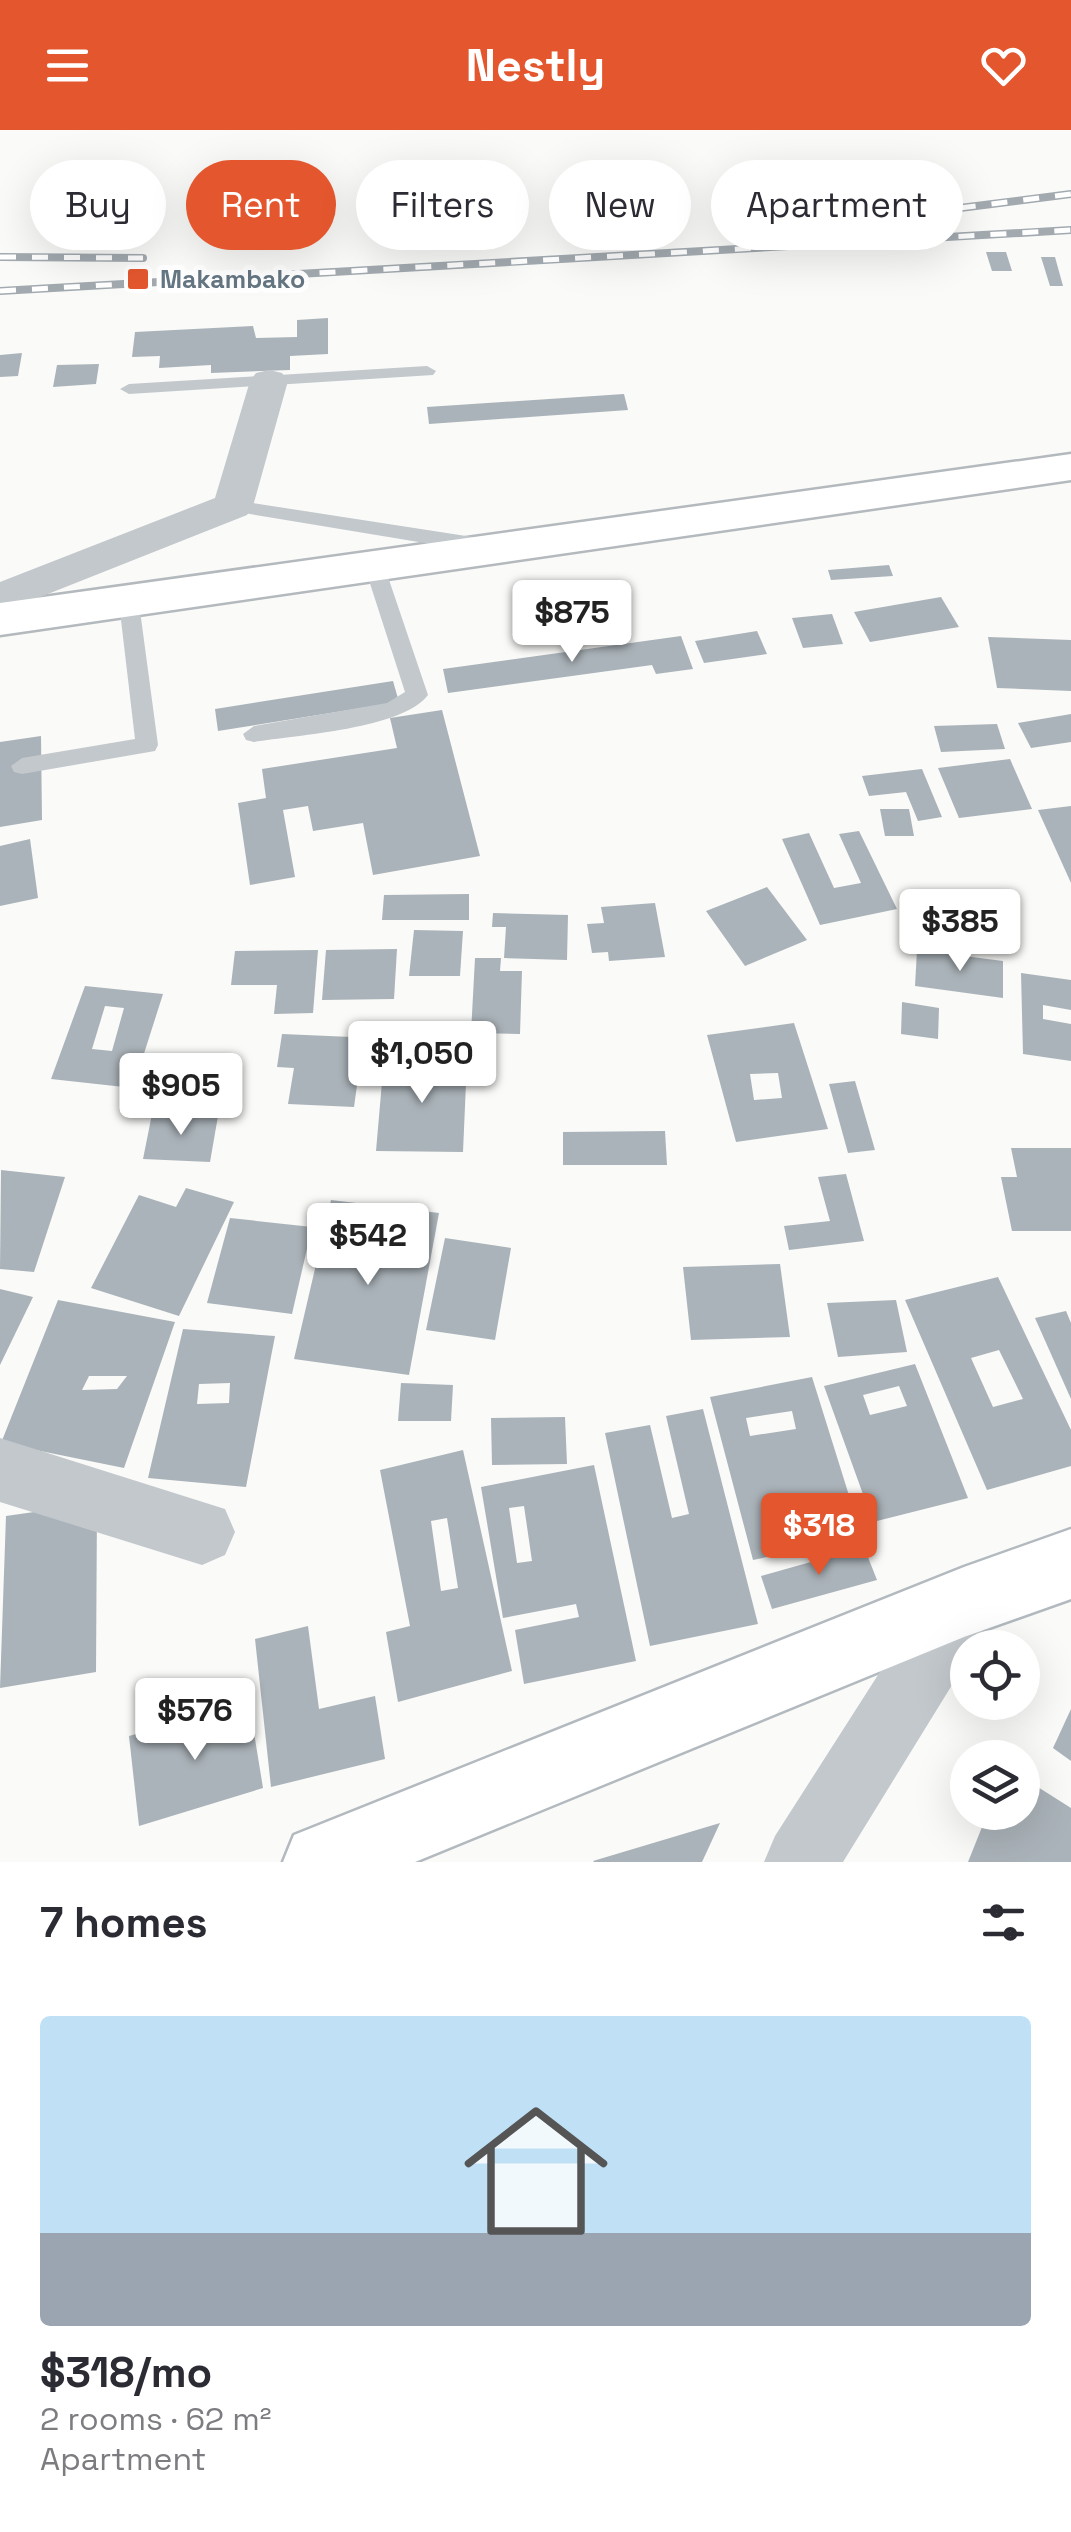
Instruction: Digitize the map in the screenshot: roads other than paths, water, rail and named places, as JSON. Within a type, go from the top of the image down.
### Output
[{"type":"main road","points":[[0,619],[128,604],[1071,468]]},
{"type":"main road","points":[[321,1862],[964,1602],[1071,1564]]},
{"type":"street","points":[[0,598],[232,506],[269,381]]},
{"type":"street","points":[[0,1470],[202,1532]]},
{"type":"street","points":[[801,1862],[964,1602]]},
{"type":"lane","points":[[129,389],[427,371]]},
{"type":"lane","points":[[232,506],[507,549]]},
{"type":"lane","points":[[254,734],[393,710],[418,695],[376,568]]},
{"type":"lane","points":[[22,766],[146,745],[128,604]]},
{"type":"railway","points":[[963,208],[1071,194]]},
{"type":"railway","points":[[0,291],[1071,230]]},
{"type":"railway","points":[[0,257],[143,258]]},
{"type":"place","name":"Makambako","points":[[138,279]]}]
